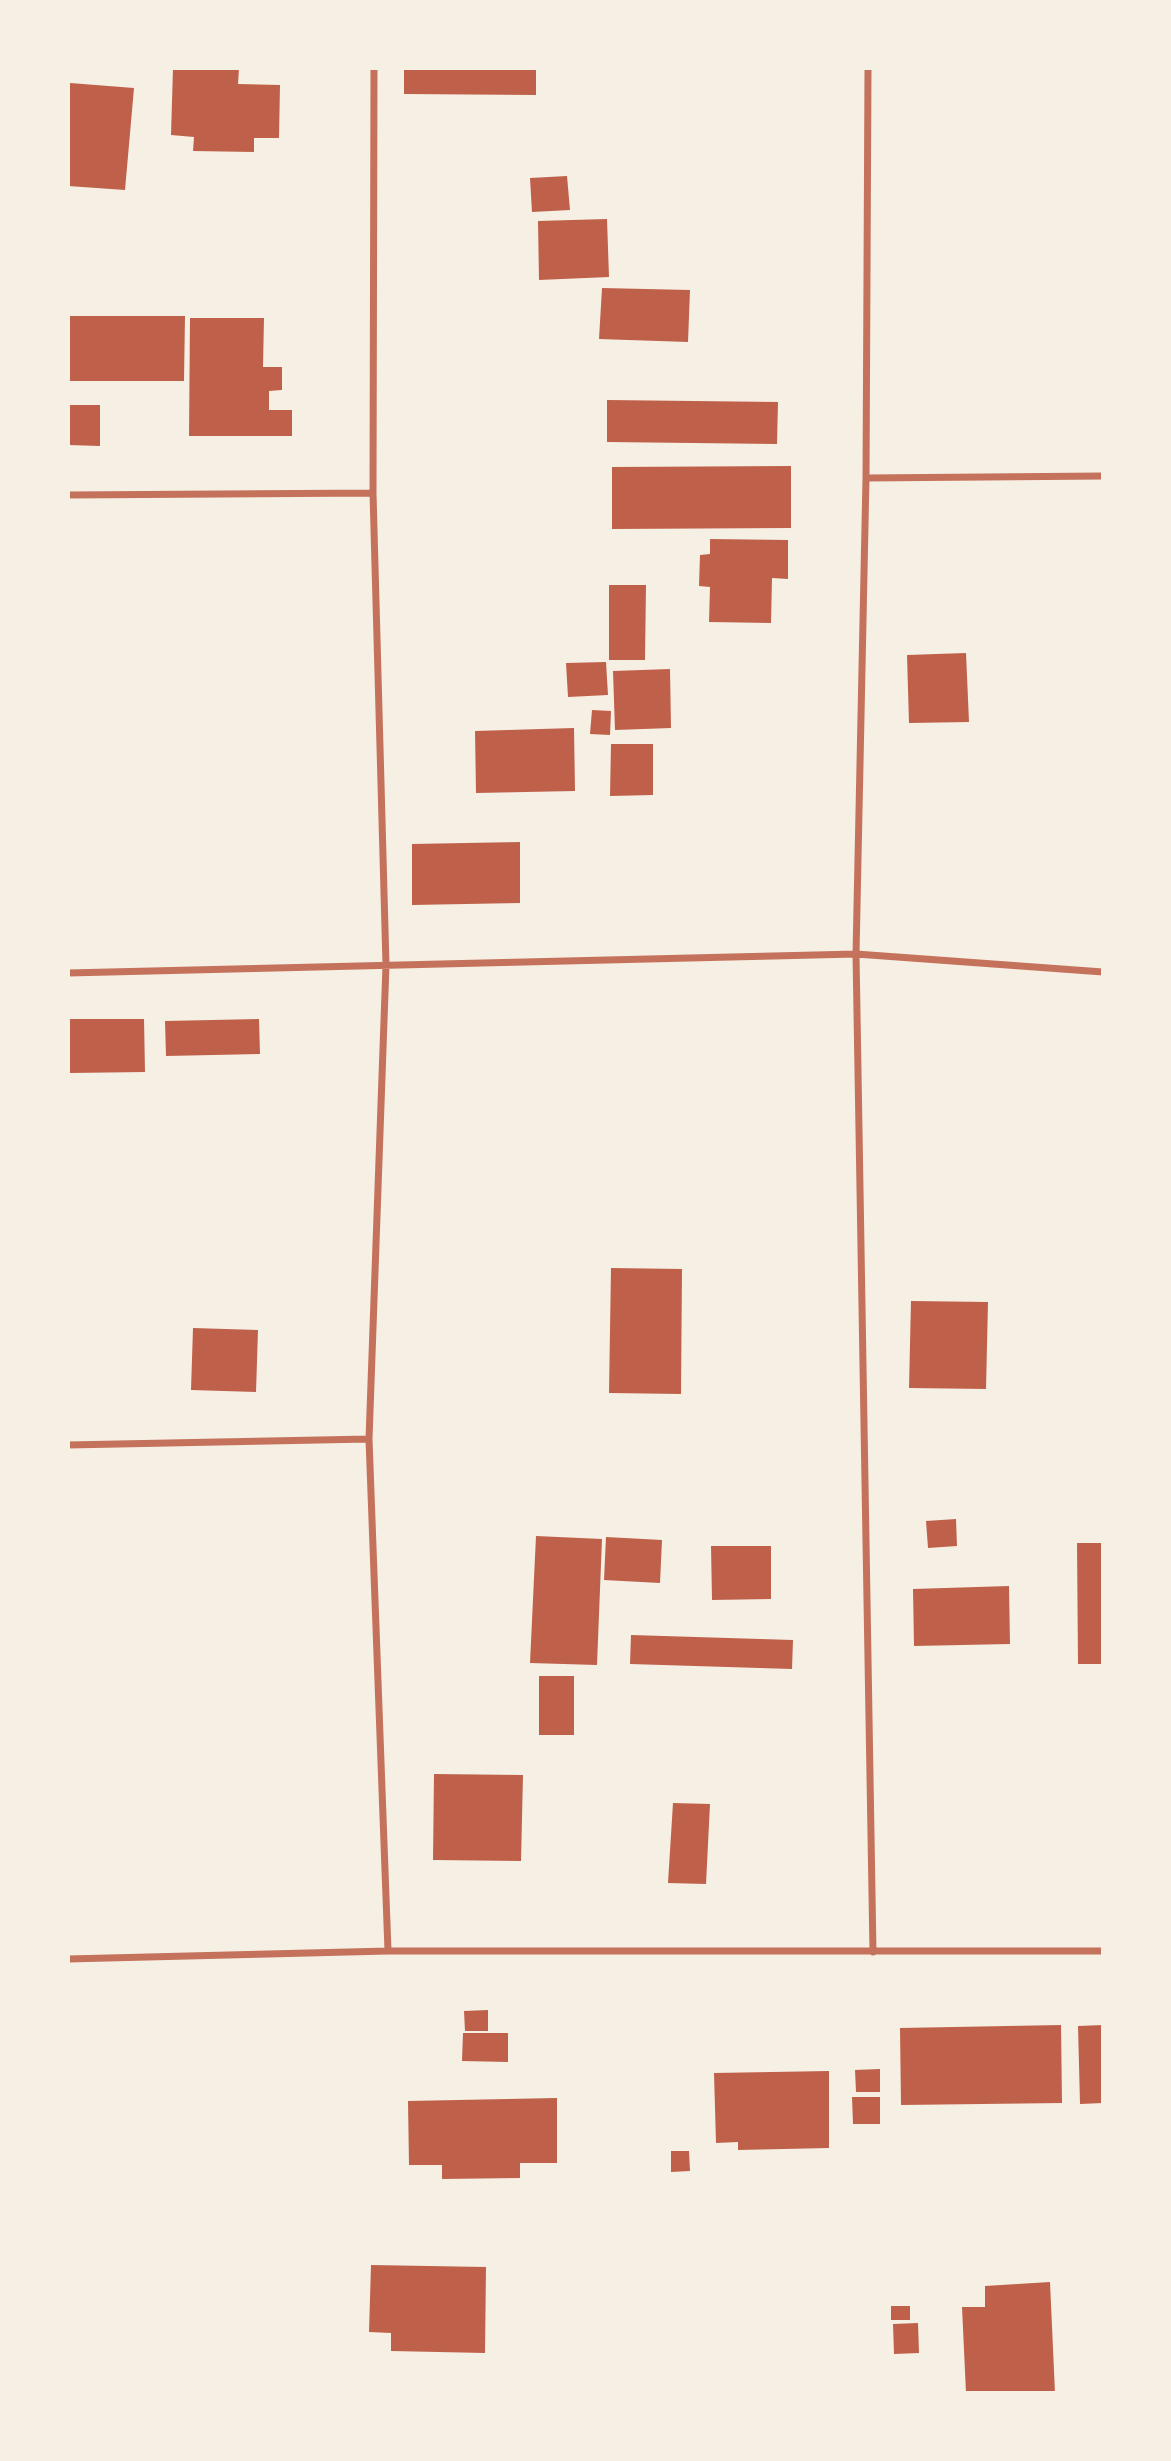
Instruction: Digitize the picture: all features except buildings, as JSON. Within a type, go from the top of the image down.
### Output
[{"type":"street","points":[[374,68],[373,493],[386,965],[369,1439],[388,1951]]},
{"type":"street","points":[[868,68],[866,478],[856,954],[873,1952]]},
{"type":"street","points":[[866,478],[1103,477]]},
{"type":"street","points":[[68,495],[373,493]]},
{"type":"street","points":[[68,973],[856,954],[1103,972]]},
{"type":"street","points":[[68,1446],[369,1439]]},
{"type":"street","points":[[68,1959],[388,1951],[1103,1951]]}]
